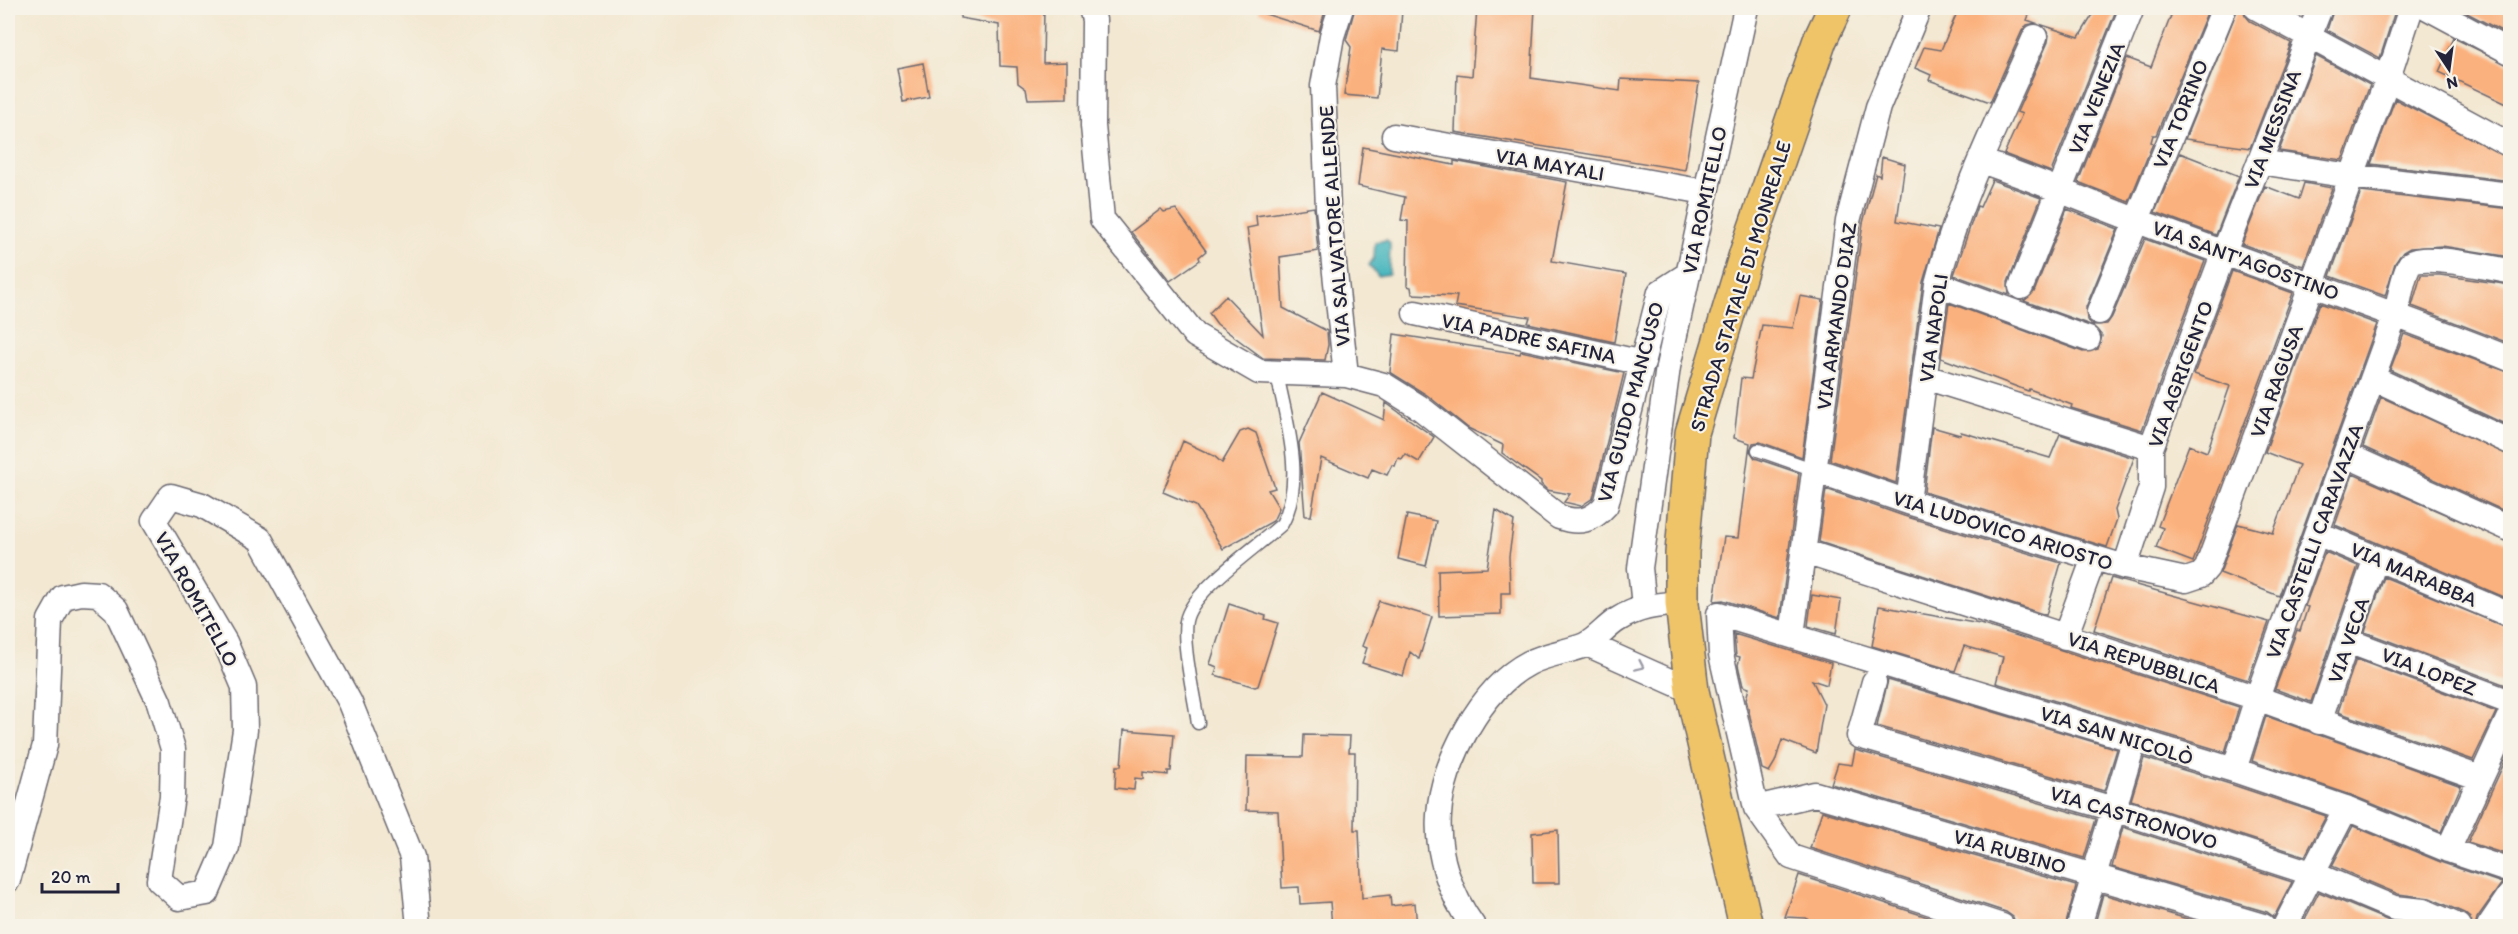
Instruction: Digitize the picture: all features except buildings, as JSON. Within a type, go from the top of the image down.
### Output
[{"type":"main road","name":"STRADA STATALE DI MONREALE","points":[[1746,927],[1692,691],[1682,603],[1682,553],[1692,433],[1746,254],[1820,40],[1835,8]]},
{"type":"street","name":"VIA GUIDO MANCUSO","points":[[1091,8],[1094,20],[1093,126],[1102,219],[1195,335],[1259,372],[1346,375],[1384,385],[1419,407],[1559,517],[1579,521],[1599,513],[1606,505],[1660,292],[1688,274]]},
{"type":"street","name":"VIA SALVATORE ALLENDE","points":[[1341,8],[1332,36],[1323,86],[1328,208],[1346,375]]},
{"type":"street","name":"VIA ROMITELLO","points":[[1644,606],[1640,568],[1668,367],[1746,8]]},
{"type":"street","name":"VIA ARMANDO DIAZ","points":[[1792,635],[1848,221],[1878,107],[1919,8]]},
{"type":"street","name":"VIA VENEZIA","points":[[2021,286],[2132,8]]},
{"type":"street","name":"VIA TORINO","points":[[2099,312],[2224,8]]},
{"type":"street","points":[[2257,8],[2309,34],[2511,145]]},
{"type":"street","name":"VIA MESSINA","points":[[2224,252],[2320,8]]},
{"type":"street","name":"VIA RAGUSA","points":[[2193,579],[2207,568],[2388,78],[2410,8]]},
{"type":"street","points":[[2428,8],[2511,52]]},
{"type":"street","name":"VIA NAPOLI","points":[[1908,502],[1937,284],[1955,220],[2035,37]]},
{"type":"street","name":"VIA MAYALI","points":[[1394,136],[1705,192]]},
{"type":"street","name":"VIA SANT'AGOSTINO","points":[[1981,161],[2059,188],[2137,221],[2396,313],[2511,359]]},
{"type":"street","points":[[2260,162],[2350,176],[2511,195]]},
{"type":"street","name":"VIA AGRIGENTO","points":[[2125,567],[2151,487],[2151,448],[2224,252]]},
{"type":"street","name":"VIA CASTELLI CARAVAZZA","points":[[2234,770],[2257,698],[2346,455],[2413,261],[2441,260],[2511,271]]},
{"type":"street","points":[[1937,284],[2088,339]]},
{"type":"street","name":"VIA PADRE SAFINA","points":[[1415,313],[1643,363]]},
{"type":"street","points":[[1925,377],[2151,448]]},
{"type":"street","points":[[2373,378],[2511,442]]},
{"type":"street","points":[[2346,455],[2511,529]]},
{"type":"street","name":"VIA LUDOVICO ARIOSTO","points":[[1815,470],[1908,502],[2125,567],[2178,579],[2193,579]]},
{"type":"street","name":"VIA ROMITELLO","points":[[8,880],[45,745],[50,620],[63,597],[81,593],[98,594],[116,610],[159,702],[173,749],[172,796],[159,880],[179,898],[207,893],[227,848],[245,730],[244,687],[225,642],[154,520],[171,496],[202,505],[260,539],[350,703],[412,857],[419,927]]},
{"type":"street","name":"VIA MARABBA","points":[[2317,533],[2511,615]]},
{"type":"street","name":"VIA REPUBBLICA","points":[[1805,552],[2257,698],[2480,778]]},
{"type":"street","points":[[2064,637],[2094,558]]},
{"type":"street","name":"VIA VECA","points":[[2319,722],[2376,558]]},
{"type":"street","points":[[1473,927],[1452,890],[1440,842],[1439,815],[1445,783],[1456,752],[1472,721],[1495,691],[1528,664],[1587,644],[1617,620],[1644,606],[1682,603]]},
{"type":"street","name":"VIA SAN NICOLÒ","points":[[1756,808],[1721,654],[1719,614],[2234,770],[2346,808],[2448,850],[2511,871]]},
{"type":"street","name":"VIA LOPEZ","points":[[2348,641],[2511,702]]},
{"type":"street","points":[[1587,644],[1692,691]]},
{"type":"street","name":"VIA CASTRONOVO","points":[[1874,682],[1859,736],[2114,809],[2311,873],[2394,908],[2424,911],[2458,927]]},
{"type":"street","points":[[2448,850],[2511,715]]},
{"type":"street","points":[[2079,927],[2134,741]]},
{"type":"street","name":"VIA RUBINO","points":[[1756,808],[1815,794],[2263,927]]},
{"type":"street","points":[[1756,808],[1791,857],[2002,927]]},
{"type":"street","points":[[2285,927],[2346,808]]},
{"type":"street","points":[[2489,927],[2511,895]]},
{"type":"lane","points":[[1198,723],[1188,656],[1186,619],[1199,597],[1282,524],[1289,511],[1294,485],[1288,426],[1277,374]]},
{"type":"lane","points":[[1758,450],[1815,470]]},
{"type":"water","points":[[1387,240],[1390,244],[1389,274],[1378,276],[1369,265],[1374,258],[1375,242]]}]
